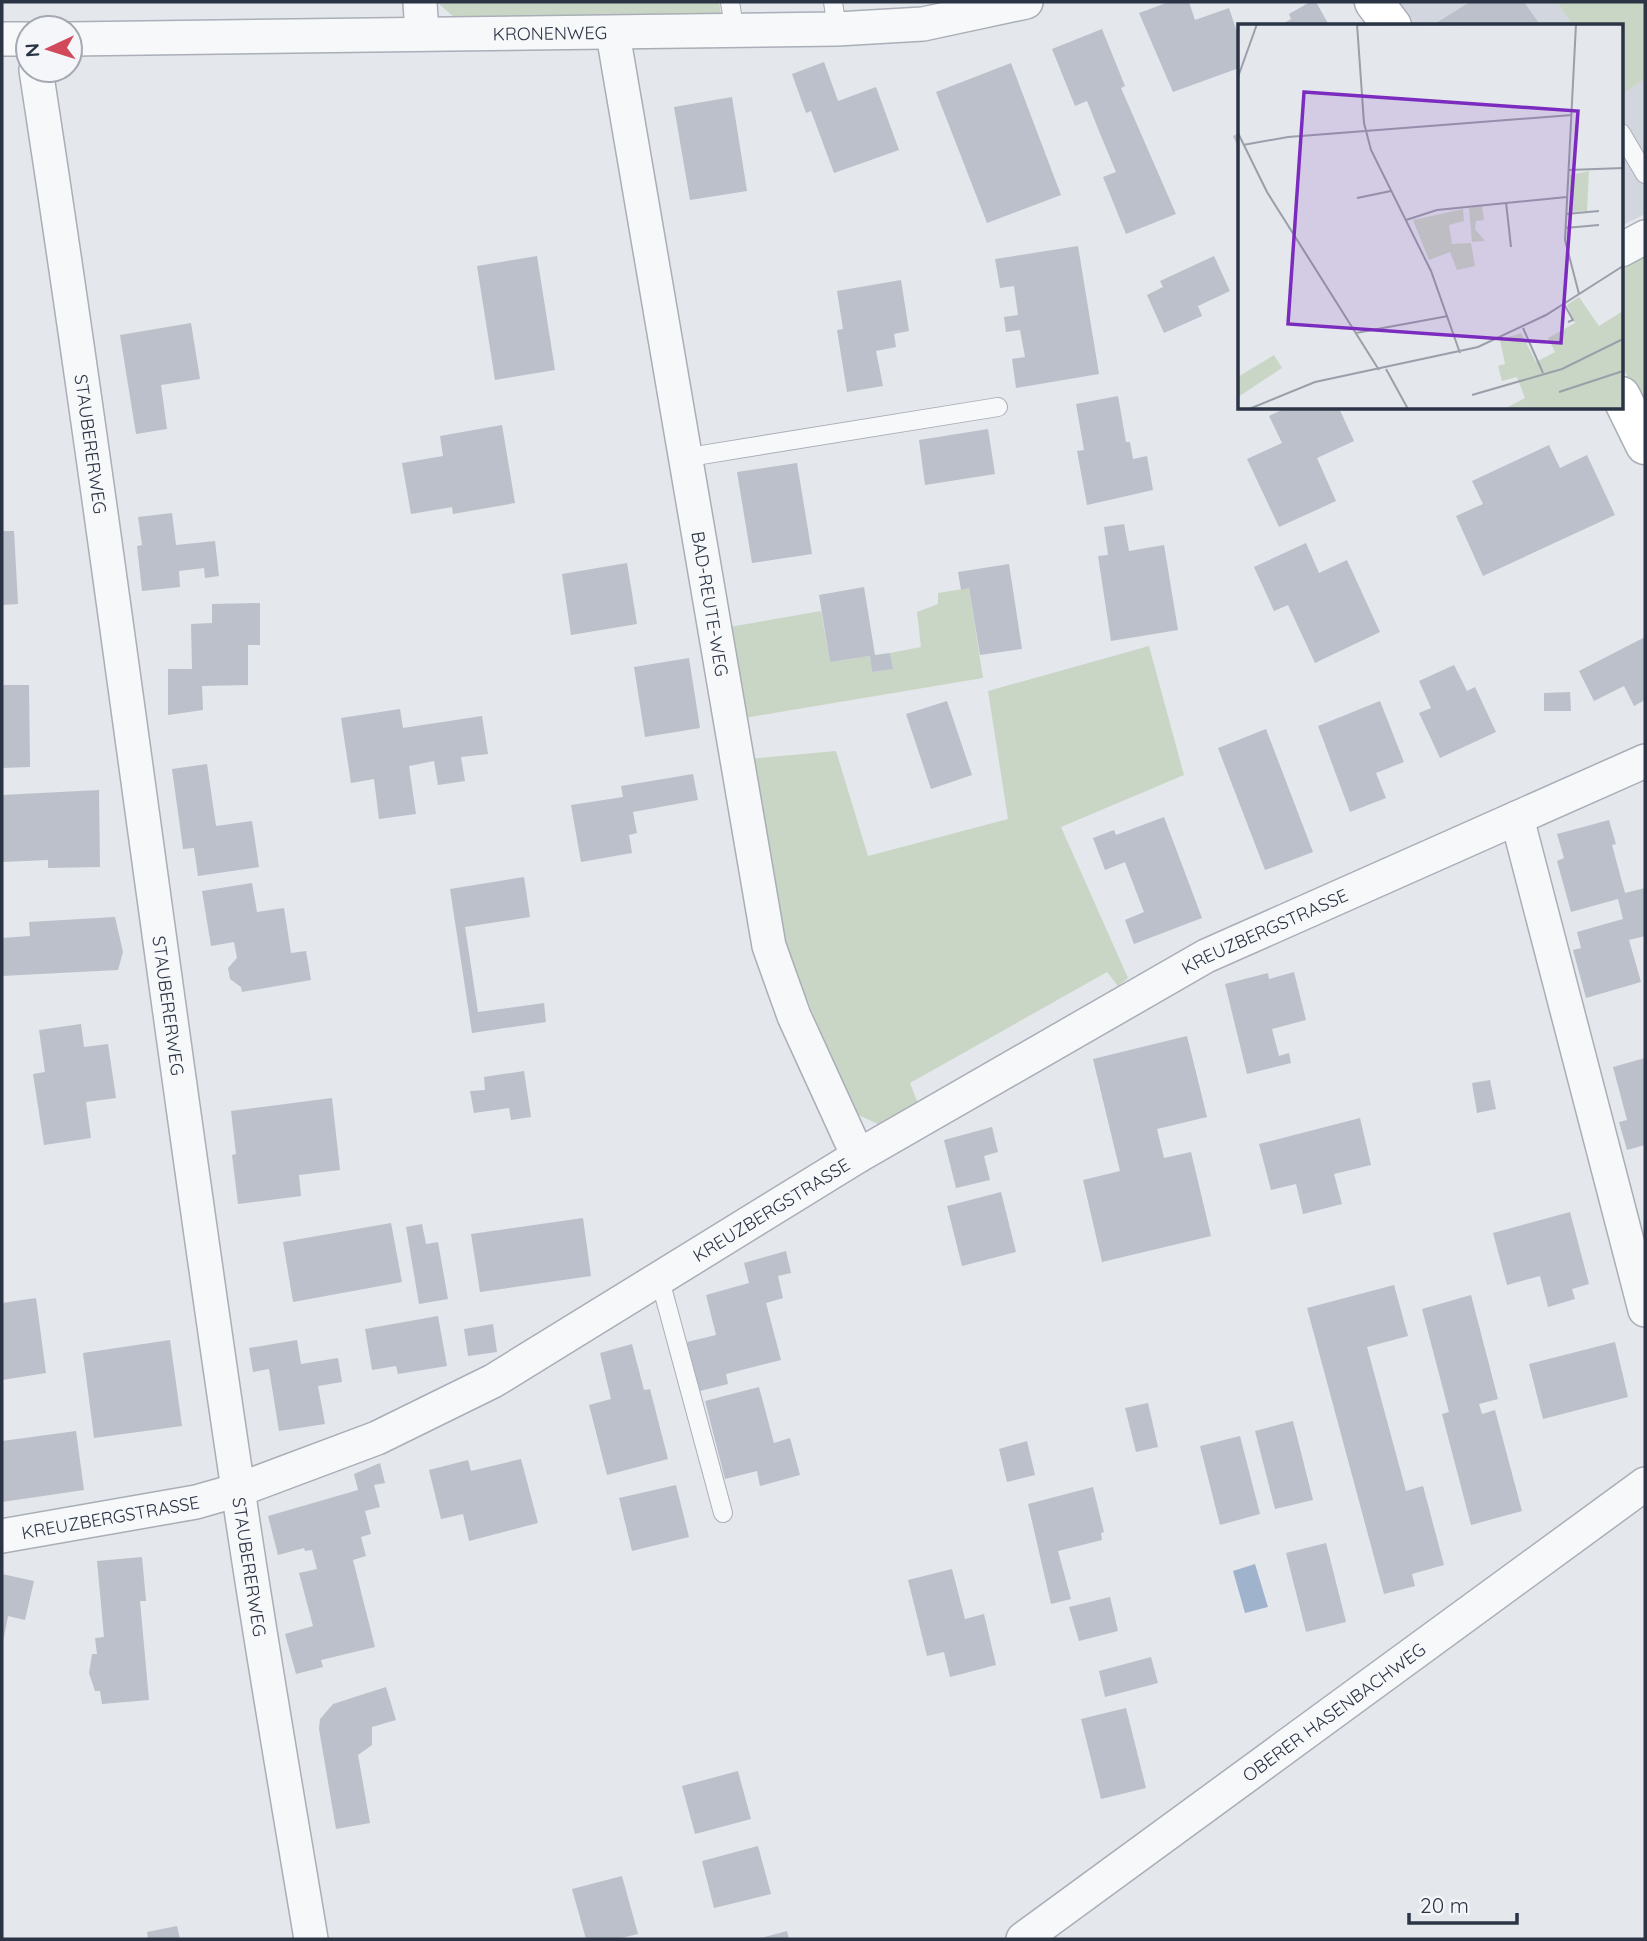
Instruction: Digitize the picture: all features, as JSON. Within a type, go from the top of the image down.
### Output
[{"type":"main road","points":[[1374,2],[1390,24]]},
{"type":"main road","points":[[1622,398],[1645,445]]},
{"type":"street","name":"KRONENWEG","points":[[84,38],[421,18],[613,34],[733,17],[835,15],[923,24],[1026,2]]},
{"type":"street","name":"BAD-REUTE-WEG","points":[[613,34],[769,946],[794,1016],[858,1156]]},
{"type":"street","name":"STAUBERERWEG","points":[[38,84],[75,318],[119,652],[238,1490],[311,1939]]},
{"type":"street","points":[[1622,249],[1645,237]]},
{"type":"street","name":"KREUZBERGSTRASSE","points":[[2,1536],[196,1502],[238,1490],[377,1438],[493,1381],[858,1156],[1206,956],[1645,761]]},
{"type":"street","points":[[1517,818],[1645,1310]]},
{"type":"street","name":"OBERER HASENBACHWEG","points":[[1023,1939],[1645,1484]]},
{"type":"lane","points":[[1622,135],[1645,174]]},
{"type":"lane","points":[[684,458],[998,407]]},
{"type":"lane","points":[[660,1280],[723,1513]]},
{"type":"shaded area","points":[[1393,2],[1557,2],[1572,24],[1409,24]]},
{"type":"shaded area","points":[[1645,79],[1645,214],[1622,226],[1622,94]]},
{"type":"green space","points":[[437,2],[719,2],[721,14],[717,20],[457,20]]},
{"type":"green space","points":[[1557,2],[1645,2],[1645,79],[1622,94],[1622,24],[1572,24]]},
{"type":"green space","points":[[1645,253],[1645,411],[1622,366],[1622,265]]},
{"type":"green space","points":[[969,588],[983,678],[738,719],[724,628],[821,611],[830,662],[870,656],[872,672],[893,669],[890,653],[921,647],[917,612],[938,604],[938,593]]},
{"type":"green space","points":[[1149,646],[1184,775],[1061,827],[1128,978],[1118,986],[1107,972],[910,1083],[919,1106],[880,1125],[854,1113],[785,946],[748,759],[836,751],[868,856],[1008,819],[988,691]]},
{"type":"water","points":[[1255,1564],[1268,1607],[1245,1613],[1233,1571]]},
{"type":"building","points":[[1169,2],[1189,2],[1195,20],[1229,8],[1238,35],[1238,68],[1173,92],[1139,13]]},
{"type":"building","points":[[1310,2],[1316,2],[1328,24],[1282,24],[1291,19],[1289,14]]},
{"type":"building","points":[[1470,2],[1524,2],[1540,24],[1437,24]]},
{"type":"building","points":[[1102,29],[1125,86],[1121,88],[1176,214],[1126,234],[1103,177],[1116,172],[1087,101],[1075,106],[1052,49]]},
{"type":"building","points":[[824,62],[838,101],[876,87],[899,150],[834,173],[811,111],[806,113],[792,74]]},
{"type":"building","points":[[1011,63],[1061,195],[987,223],[936,92]]},
{"type":"building","points":[[732,97],[747,191],[690,200],[674,107]]},
{"type":"building","points":[[1238,134],[1238,147],[1233,136]]},
{"type":"building","points":[[1078,246],[1099,374],[1016,388],[1012,359],[1025,357],[1020,330],[1006,332],[1004,317],[1018,315],[1014,286],[1000,288],[995,259]]},
{"type":"building","points":[[537,256],[555,370],[495,380],[477,266]]},
{"type":"building","points":[[1214,256],[1230,291],[1198,306],[1202,316],[1164,333],[1147,295],[1163,287],[1160,281]]},
{"type":"building","points":[[901,280],[909,331],[894,334],[896,347],[876,351],[883,386],[847,392],[837,330],[843,329],[837,291]]},
{"type":"building","points":[[191,323],[200,379],[161,385],[167,429],[136,434],[120,335]]},
{"type":"building","points":[[1118,396],[1126,442],[1130,442],[1133,459],[1147,456],[1153,490],[1087,505],[1077,451],[1084,450],[1076,404]]},
{"type":"building","points":[[1282,410],[1340,410],[1354,441],[1317,458],[1336,501],[1279,527],[1247,459],[1282,443],[1269,416]]},
{"type":"building","points":[[502,425],[515,503],[453,514],[452,507],[411,514],[402,463],[443,456],[440,436]]},
{"type":"building","points":[[988,429],[995,474],[925,485],[919,440]]},
{"type":"building","points":[[1549,445],[1560,468],[1587,455],[1615,515],[1483,576],[1456,516],[1483,504],[1472,481]]},
{"type":"building","points":[[797,463],[812,554],[752,563],[737,472]]},
{"type":"building","points":[[172,513],[176,545],[215,541],[219,576],[205,578],[204,568],[179,571],[180,587],[142,591],[137,546],[142,545],[138,517]]},
{"type":"building","points":[[1124,524],[1129,551],[1164,545],[1178,630],[1111,641],[1098,556],[1108,555],[1104,527]]},
{"type":"building","points":[[2,531],[14,531],[18,604],[2,605]]},
{"type":"building","points":[[1306,543],[1319,573],[1347,560],[1380,632],[1315,663],[1288,605],[1274,611],[1254,567]]},
{"type":"building","points":[[627,563],[637,624],[571,635],[562,574]]},
{"type":"building","points":[[1009,564],[1022,649],[980,655],[969,588],[961,590],[958,572]]},
{"type":"building","points":[[864,587],[875,655],[890,653],[893,669],[872,672],[870,656],[830,662],[819,595]]},
{"type":"building","points":[[260,603],[260,645],[248,645],[248,685],[202,686],[203,710],[168,715],[168,669],[192,669],[191,624],[212,623],[212,604]]},
{"type":"building","points":[[1645,637],[1645,700],[1634,706],[1624,686],[1594,701],[1579,671]]},
{"type":"building","points":[[689,658],[700,728],[645,737],[634,667]]},
{"type":"building","points":[[1454,665],[1467,691],[1475,687],[1496,732],[1440,758],[1419,713],[1431,708],[1419,681]]},
{"type":"building","points":[[2,685],[29,685],[30,767],[2,768]]},
{"type":"building","points":[[1570,692],[1571,711],[1544,711],[1544,693]]},
{"type":"building","points":[[947,701],[972,775],[931,789],[906,714]]},
{"type":"building","points":[[1380,701],[1404,762],[1376,773],[1386,798],[1350,812],[1318,726]]},
{"type":"building","points":[[400,709],[403,728],[482,716],[488,754],[461,757],[465,781],[438,785],[434,761],[409,766],[416,814],[379,819],[374,779],[351,783],[341,718]]},
{"type":"building","points":[[1266,729],[1313,852],[1265,870],[1218,748]]},
{"type":"building","points":[[207,764],[216,826],[252,821],[259,867],[198,876],[194,848],[183,849],[172,769]]},
{"type":"building","points":[[693,774],[698,800],[633,812],[637,833],[629,835],[632,853],[581,862],[571,805],[623,797],[621,786]]},
{"type":"building","points":[[99,790],[100,867],[48,868],[48,860],[2,862],[2,795]]},
{"type":"building","points":[[1164,817],[1202,918],[1134,944],[1125,920],[1144,912],[1125,862],[1105,870],[1093,838],[1114,830],[1116,835]]},
{"type":"building","points":[[1609,820],[1616,844],[1612,845],[1625,893],[1645,888],[1645,936],[1629,940],[1641,982],[1586,998],[1573,950],[1581,948],[1577,932],[1623,919],[1618,899],[1571,912],[1557,861],[1564,858],[1557,834]]},
{"type":"building","points":[[524,877],[530,917],[465,927],[478,1012],[544,1003],[546,1022],[472,1033],[450,889]]},
{"type":"building","points":[[252,883],[257,912],[284,908],[291,953],[306,951],[311,980],[242,992],[241,987],[230,979],[228,968],[237,958],[234,942],[211,946],[202,891]]},
{"type":"building","points":[[115,917],[123,952],[118,970],[2,976],[2,938],[30,936],[29,922]]},
{"type":"building","points":[[1294,972],[1306,1020],[1272,1029],[1279,1056],[1289,1053],[1291,1063],[1247,1074],[1225,984],[1268,973],[1269,979]]},
{"type":"building","points":[[81,1024],[84,1047],[108,1044],[116,1098],[86,1102],[91,1138],[44,1145],[33,1074],[45,1072],[39,1030]]},
{"type":"building","points":[[1187,1036],[1207,1117],[1157,1129],[1164,1158],[1191,1152],[1211,1236],[1102,1262],[1083,1180],[1120,1171],[1093,1059]]},
{"type":"building","points":[[1645,1058],[1645,1145],[1627,1150],[1619,1122],[1627,1120],[1613,1067]]},
{"type":"building","points":[[524,1071],[531,1117],[511,1120],[509,1108],[474,1113],[470,1091],[485,1090],[484,1077]]},
{"type":"building","points":[[1490,1080],[1496,1109],[1477,1113],[1472,1083]]},
{"type":"building","points":[[332,1098],[340,1170],[299,1175],[301,1196],[238,1204],[232,1155],[236,1154],[231,1111]]},
{"type":"building","points":[[1360,1118],[1371,1165],[1334,1174],[1342,1204],[1303,1214],[1296,1184],[1271,1190],[1259,1144]]},
{"type":"building","points":[[992,1127],[998,1152],[984,1156],[990,1180],[956,1188],[944,1140]]},
{"type":"building","points":[[1001,1192],[1016,1252],[962,1266],[947,1206]]},
{"type":"building","points":[[1570,1212],[1589,1284],[1572,1289],[1575,1299],[1548,1307],[1540,1276],[1507,1285],[1493,1233]]},
{"type":"building","points":[[583,1218],[591,1276],[480,1292],[471,1234]]},
{"type":"building","points":[[391,1223],[402,1282],[293,1302],[283,1242]]},
{"type":"building","points":[[422,1224],[426,1244],[438,1242],[448,1299],[419,1304],[406,1227]]},
{"type":"building","points":[[786,1251],[791,1273],[778,1276],[783,1298],[766,1303],[781,1360],[726,1374],[728,1384],[700,1391],[687,1342],[716,1335],[706,1295],[749,1283],[744,1263]]},
{"type":"building","points":[[1394,1285],[1408,1336],[1367,1347],[1406,1491],[1423,1486],[1444,1565],[1412,1574],[1415,1586],[1384,1594],[1307,1308]]},
{"type":"building","points":[[1471,1295],[1498,1399],[1479,1404],[1482,1414],[1495,1410],[1522,1511],[1471,1525],[1442,1414],[1449,1412],[1422,1309]]},
{"type":"building","points":[[36,1298],[46,1373],[2,1380],[2,1303]]},
{"type":"building","points":[[438,1316],[447,1366],[398,1374],[396,1366],[372,1370],[365,1329]]},
{"type":"building","points":[[493,1324],[497,1352],[468,1356],[464,1329]]},
{"type":"building","points":[[170,1340],[182,1426],[94,1438],[83,1353]]},
{"type":"building","points":[[297,1340],[301,1364],[338,1358],[342,1382],[318,1386],[325,1424],[279,1431],[269,1369],[253,1372],[249,1348]]},
{"type":"building","points":[[1615,1342],[1628,1397],[1543,1419],[1529,1364]]},
{"type":"building","points":[[632,1344],[644,1390],[650,1389],[668,1459],[607,1475],[589,1405],[611,1399],[600,1353]]},
{"type":"building","points":[[759,1387],[774,1443],[790,1438],[800,1475],[760,1486],[757,1471],[725,1479],[705,1401]]},
{"type":"building","points":[[1148,1403],[1158,1447],[1136,1452],[1125,1408]]},
{"type":"building","points":[[1293,1421],[1313,1500],[1275,1509],[1255,1431]]},
{"type":"building","points":[[76,1431],[84,1490],[2,1502],[2,1441]]},
{"type":"building","points":[[1240,1436],[1260,1514],[1220,1525],[1200,1446]]},
{"type":"building","points":[[1027,1441],[1035,1475],[1007,1482],[999,1449]]},
{"type":"building","points":[[521,1459],[538,1523],[469,1541],[463,1514],[441,1519],[429,1470],[468,1460],[471,1471]]},
{"type":"building","points":[[380,1463],[385,1483],[374,1485],[380,1507],[365,1511],[371,1534],[361,1537],[366,1556],[353,1560],[375,1647],[321,1660],[323,1667],[296,1674],[285,1634],[313,1626],[299,1573],[317,1569],[312,1550],[305,1551],[304,1548],[278,1555],[268,1516],[358,1490],[354,1474]]},
{"type":"building","points":[[676,1485],[689,1537],[632,1551],[619,1498]]},
{"type":"building","points":[[1093,1487],[1104,1532],[1101,1533],[1102,1540],[1058,1551],[1071,1599],[1051,1604],[1028,1504]]},
{"type":"building","points":[[1326,1543],[1346,1622],[1306,1632],[1286,1553]]},
{"type":"building","points":[[142,1557],[146,1601],[140,1601],[149,1700],[102,1704],[100,1691],[95,1691],[89,1673],[92,1654],[97,1654],[95,1638],[104,1637],[97,1561]]},
{"type":"building","points":[[952,1569],[965,1619],[984,1614],[996,1665],[950,1677],[944,1652],[927,1656],[908,1580]]},
{"type":"building","points":[[2,1574],[34,1581],[25,1620],[8,1616],[3,1642]]},
{"type":"building","points":[[1110,1597],[1118,1631],[1079,1641],[1069,1607]]},
{"type":"building","points":[[1151,1657],[1158,1683],[1105,1697],[1099,1671]]},
{"type":"building","points":[[386,1687],[396,1720],[372,1727],[372,1745],[358,1755],[370,1823],[336,1829],[319,1729],[320,1719],[333,1704]]},
{"type":"building","points":[[1126,1708],[1146,1788],[1101,1799],[1081,1719]]},
{"type":"building","points":[[738,1771],[751,1819],[695,1834],[682,1786]]},
{"type":"building","points":[[758,1846],[771,1894],[714,1908],[702,1861]]},
{"type":"building","points":[[622,1876],[638,1934],[617,1939],[586,1939],[572,1889]]},
{"type":"building","points":[[177,1926],[180,1939],[148,1939],[147,1932]]},
{"type":"building","points":[[787,1931],[789,1939],[761,1939],[761,1938]]}]
